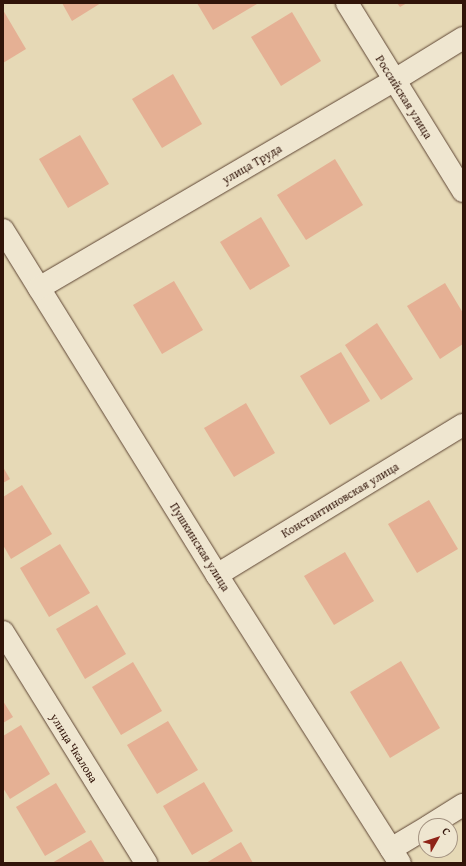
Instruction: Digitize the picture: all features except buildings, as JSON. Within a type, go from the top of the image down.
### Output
[{"type":"street","name":"Российская улица","points":[[347,3],[393,80],[463,191]]},
{"type":"street","name":"улица Труда","points":[[39,288],[463,38]]},
{"type":"street","name":"Пушкинская улица","points":[[3,230],[217,575],[395,856]]},
{"type":"street","name":"Константиновская улица","points":[[217,575],[463,425]]},
{"type":"street","name":"улица Чкалова","points":[[3,632],[146,863]]},
{"type":"street","points":[[442,818],[463,805]]},
{"type":"street","points":[[395,856],[418,835]]}]
